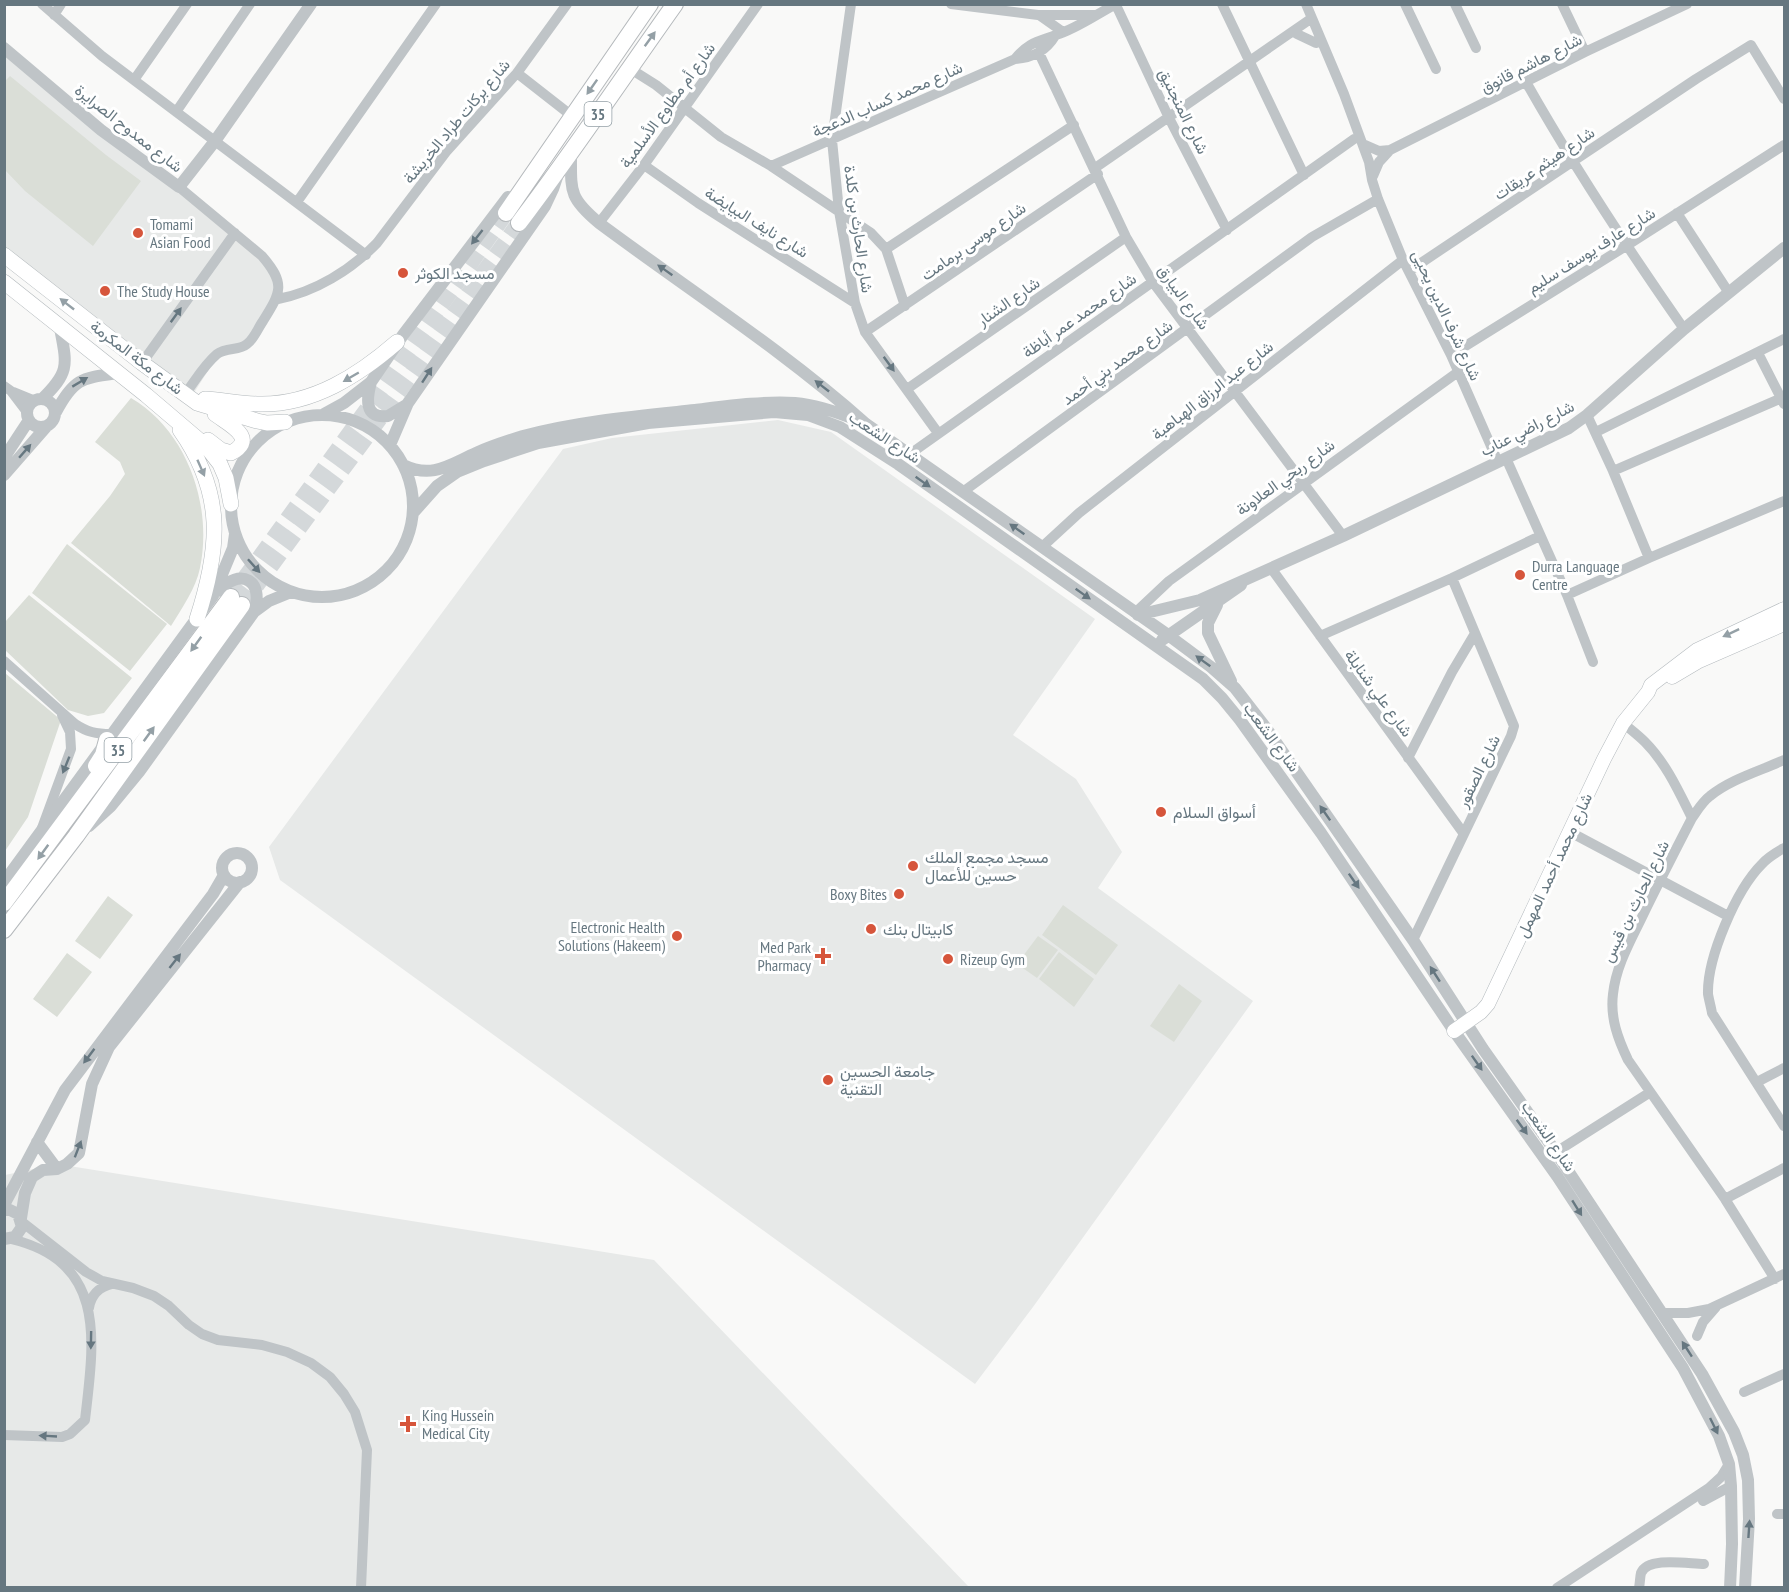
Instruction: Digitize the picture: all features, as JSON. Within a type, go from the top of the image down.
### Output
[{"type":"highway","name":"35","points":[[650,4],[542,161],[512,218],[558,172],[634,71],[675,4]]},
{"type":"highway","name":"35","points":[[4,903],[49,832],[242,605]]},
{"type":"highway","name":"35","points":[[4,930],[76,836],[242,605]]},
{"type":"highway","points":[[49,832],[103,755],[109,737]]},
{"type":"main road","name":"شارع مكة المكرمة","points":[[4,255],[142,363],[191,398],[256,422],[285,422]]},
{"type":"main road","name":"شارع مكة المكرمة","points":[[4,282],[146,395],[215,455],[226,478],[231,504]]},
{"type":"main road","points":[[191,398],[261,404],[289,402],[341,383],[376,361],[398,342]]},
{"type":"main road","points":[[146,395],[221,450],[231,453],[237,449],[243,440],[237,429],[191,398]]},
{"type":"main road","points":[[172,418],[199,461],[209,485],[213,513],[215,542],[210,572],[197,619]]},
{"type":"main road","name":"شارع محمد أحمد المهمل","points":[[1454,1031],[1467,1023],[1488,1004],[1623,723],[1654,681],[1697,650],[1785,609]]},
{"type":"main road","name":"شارع محمد أحمد المهمل","points":[[1648,692],[1699,661],[1785,624]]},
{"type":"street","points":[[42,4],[102,56],[366,255]]},
{"type":"street","points":[[54,15],[61,4]]},
{"type":"street","points":[[134,80],[187,4]]},
{"type":"street","points":[[176,112],[250,4]]},
{"type":"street","points":[[179,188],[215,141],[311,4]]},
{"type":"street","points":[[297,202],[436,4]]},
{"type":"street","name":"شارع بركات طراد الخريشة","points":[[278,299],[296,296],[316,287],[366,255],[447,152],[517,73],[567,4]]},
{"type":"street","name":"شارع أم مطاوع الأسلمية","points":[[599,223],[644,165],[758,4]]},
{"type":"street","name":"شارع الحارث بن كلدة","points":[[851,4],[832,140],[839,211],[855,303],[865,332],[938,433]]},
{"type":"street","points":[[951,4],[1053,18],[1058,33]]},
{"type":"street","points":[[1222,4],[1304,175]]},
{"type":"street","points":[[1406,4],[1436,69]]},
{"type":"street","points":[[1455,4],[1476,48]]},
{"type":"street","points":[[1562,4],[1585,52]]},
{"type":"street","name":"شارع هاشم قانوق","points":[[1372,180],[1370,161],[1585,52],[1687,4]]},
{"type":"street","name":"شارع محمد كساب الدعجة","points":[[1015,59],[1031,44],[1116,5]]},
{"type":"street","name":"شارع المنجنيق","points":[[1116,5],[1169,118],[1227,230]]},
{"type":"street","points":[[1296,32],[1302,6]]},
{"type":"street","name":"شارع شرف الدين يحيى","points":[[1302,6],[1358,141],[1370,161],[1372,180],[1378,199],[1403,260],[1540,536],[1567,595],[1593,662]]},
{"type":"street","points":[[1038,15],[1095,15]]},
{"type":"street","points":[[1038,15],[1058,33]]},
{"type":"street","points":[[1296,32],[1311,23]]},
{"type":"street","name":"شارع شرف الدين يحيى","points":[[1311,23],[1316,43],[1349,115]]},
{"type":"street","points":[[1296,32],[1316,43]]},
{"type":"street","name":"شارع موسى برمامت","points":[[865,332],[1285,37],[1296,32]]},
{"type":"street","name":"شارع محمد كساب الدعجة","points":[[771,166],[1015,59],[1039,53],[1058,33]]},
{"type":"street","name":"شارع هيثم عريقات","points":[[1409,271],[1696,79],[1751,45],[1785,99]]},
{"type":"street","name":"شارع ممدوح الصرايرة","points":[[4,48],[101,130],[179,188],[262,256],[270,266],[279,287],[278,299]]},
{"type":"street","name":"شارع البيارق","points":[[1039,53],[1126,237],[1152,281],[1343,536]]},
{"type":"street","points":[[634,71],[721,137],[771,166],[871,233],[886,249],[905,306]]},
{"type":"street","points":[[517,73],[572,116]]},
{"type":"street","points":[[1526,82],[1626,246],[1684,329]]},
{"type":"street","points":[[886,249],[1074,125]]},
{"type":"street","points":[[1358,141],[1379,151],[1390,150]]},
{"type":"street","name":"شارع محمد عمر أباظة","points":[[910,454],[1152,281],[1304,175],[1358,141]]},
{"type":"street","name":"شارع عارف يوسف سليم","points":[[1450,355],[1785,145]]},
{"type":"street","name":"شارع الشعب","points":[[571,154],[572,190],[575,198],[578,204],[599,223],[818,383],[866,424],[1168,636],[1211,667],[1234,688],[1266,728],[1413,940],[1509,1088],[1683,1368],[1719,1436],[1729,1464],[1732,1544],[1730,1587]]},
{"type":"street","points":[[316,415],[330,415],[357,422],[369,428],[390,445],[403,465],[411,485],[413,513],[410,532],[398,557],[379,578],[368,585],[333,597],[310,597],[291,592],[272,582],[256,569],[240,546],[235,533],[231,504],[232,486],[238,470],[257,441],[270,430],[285,422],[316,415],[327,414],[371,382],[398,342],[526,174],[542,161]]},
{"type":"street","name":"شارع نايف البيايضة","points":[[644,165],[855,303]]},
{"type":"street","points":[[390,445],[408,403],[545,206],[554,189],[558,172]]},
{"type":"street","name":"شارع محمد بني أحمد","points":[[964,491],[1312,237],[1378,199]]},
{"type":"street","points":[[1677,213],[1729,293]]},
{"type":"street","points":[[142,363],[235,232]]},
{"type":"street","name":"شارع الشنار","points":[[907,389],[1126,237]]},
{"type":"street","name":"شارع راضي عناب","points":[[1137,614],[1186,605],[1247,579],[1343,536],[1569,428],[1587,415],[1684,329],[1785,248]]},
{"type":"street","name":"شارع عبد الرزاق الهباهبة","points":[[1042,547],[1079,513],[1403,260]]},
{"type":"street","points":[[191,398],[215,356],[224,350],[242,347],[250,342],[278,299]]},
{"type":"street","points":[[4,458],[38,400],[60,381],[65,370],[66,356],[60,328]]},
{"type":"street","points":[[1596,432],[1785,339]]},
{"type":"street","points":[[1613,471],[1784,400],[1758,353]]},
{"type":"street","name":"شارع ربحي العلاونة","points":[[1137,614],[1169,580],[1458,372]]},
{"type":"street","points":[[4,476],[45,427],[53,421],[63,398],[80,381],[88,377],[118,373]]},
{"type":"street","points":[[371,382],[367,400],[368,406],[376,414],[388,416],[408,403]]},
{"type":"street","points":[[8,389],[51,403],[56,412]]},
{"type":"street","points":[[8,389],[36,427],[45,427]]},
{"type":"street","name":"شارع الشعب","points":[[403,465],[414,470],[432,471],[449,466],[492,446],[541,432],[617,419],[711,408],[794,403],[831,410],[866,424]]},
{"type":"street","name":"شارع الشعب","points":[[413,513],[428,494],[457,472],[538,443],[648,423],[774,412],[808,415],[840,427],[917,477],[1156,644],[1203,680],[1240,720],[1322,833],[1454,1031],[1550,1155],[1686,1348],[1720,1405],[1743,1455],[1748,1480],[1749,1519],[1745,1587]]},
{"type":"street","points":[[1587,415],[1649,558]]},
{"type":"street","points":[[1567,595],[1785,501]]},
{"type":"street","points":[[984,526],[982,521],[984,516],[989,513],[994,514]]},
{"type":"street","points":[[213,596],[233,548],[235,533]]},
{"type":"street","points":[[1320,636],[1452,579],[1540,536]]},
{"type":"street","name":"شارع علي شنابلة","points":[[1272,568],[1464,834]]},
{"type":"street","points":[[4,661],[58,710],[86,731],[109,737],[141,697],[213,596],[229,581],[242,578],[249,582],[257,592],[242,605]]},
{"type":"street","name":"شارع راضي عناب","points":[[1156,644],[1238,589],[1247,579]]},
{"type":"street","name":"شارع الصقور","points":[[1413,940],[1514,726],[1452,579]]},
{"type":"street","points":[[242,605],[269,601],[291,592]]},
{"type":"street","points":[[1219,602],[1208,623],[1208,633],[1234,688]]},
{"type":"street","points":[[1408,758],[1452,672],[1474,635]]},
{"type":"street","points":[[4,882],[49,832],[71,749],[70,732],[58,710]]},
{"type":"street","points":[[1623,723],[1646,742],[1655,754],[1692,818]]},
{"type":"street","name":"شارع الحارث بن قيس","points":[[1780,1276],[1649,1093],[1618,1040],[1612,996],[1616,975],[1625,952],[1692,818],[1709,796],[1728,784],[1785,760]]},
{"type":"street","points":[[1570,832],[1728,916]]},
{"type":"street","points":[[1785,848],[1763,863],[1728,916],[1711,968],[1708,995],[1712,1013],[1785,1126]]},
{"type":"street","points":[[8,1239],[19,1235],[25,1193],[32,1178],[43,1170],[57,1168],[72,1161],[81,1147],[92,1084],[109,1047],[218,907],[240,882],[248,878],[252,870],[250,861],[243,855],[234,854],[226,858],[222,866],[224,875],[231,881],[240,882]]},
{"type":"street","points":[[4,1205],[65,1090],[77,1072],[213,894],[224,875]]},
{"type":"street","points":[[1757,1082],[1785,1068]]},
{"type":"street","points":[[1550,1155],[1649,1093]]},
{"type":"street","points":[[38,1142],[57,1168]]},
{"type":"street","points":[[1725,1199],[1785,1168]]},
{"type":"street","points":[[4,1210],[14,1211],[86,1272],[112,1284],[133,1288],[154,1296],[169,1306],[189,1325],[209,1337],[262,1345],[300,1357],[321,1369],[337,1385],[355,1412],[367,1450],[361,1587]]},
{"type":"street","points":[[8,1239],[46,1251],[63,1263],[81,1288],[89,1311]]},
{"type":"street","points":[[1663,1313],[1699,1312],[1780,1276]]},
{"type":"street","points":[[4,1435],[62,1437],[70,1434],[85,1420],[91,1347],[90,1302],[102,1287],[112,1284]]},
{"type":"street","points":[[1697,1336],[1703,1322],[1719,1305]]},
{"type":"street","points":[[1744,1392],[1785,1374]]},
{"type":"street","points":[[1557,1587],[1709,1488],[1721,1477],[1729,1464]]},
{"type":"street","points":[[1569,1587],[1712,1495],[1748,1480]]},
{"type":"street","points":[[1639,1587],[1641,1573],[1655,1562],[1704,1564]]},
{"type":"shaded area","points":[[4,48],[262,256],[279,287],[244,349],[226,353],[211,366],[192,396],[5,255]]},
{"type":"shaded area","points":[[10,76],[141,181],[93,246],[25,191],[5,170],[5,81]]},
{"type":"shaded area","points":[[131,398],[151,412],[167,430],[181,450],[199,495],[203,520],[200,568],[192,590],[171,626],[71,543],[125,474],[120,462],[95,442]]},
{"type":"shaded area","points":[[778,420],[831,432],[1095,619],[1013,735],[1076,779],[1122,852],[1098,888],[1253,1001],[975,1384],[280,880],[269,847],[563,449],[612,438]]},
{"type":"shaded area","points":[[67,544],[167,624],[130,671],[32,593]]},
{"type":"shaded area","points":[[29,595],[132,678],[104,713],[88,716],[68,710],[5,650],[5,622]]},
{"type":"shaded area","points":[[5,673],[61,720],[28,817],[5,851]]},
{"type":"shaded area","points":[[108,896],[133,915],[100,959],[75,941]]},
{"type":"shaded area","points":[[1063,905],[1118,945],[1096,975],[1042,935]]},
{"type":"shaded area","points":[[1038,936],[1058,950],[1037,978],[1017,964]]},
{"type":"shaded area","points":[[1059,952],[1094,979],[1074,1007],[1039,979]]},
{"type":"shaded area","points":[[67,953],[92,972],[57,1017],[33,999]]},
{"type":"shaded area","points":[[1179,984],[1202,1001],[1174,1042],[1150,1026]]},
{"type":"shaded area","name":"King Hussein Medical City","points":[[57,1164],[654,1260],[969,1587],[5,1588],[5,1175]]},
{"type":"tunnel","points":[[231,597],[506,213]]},
{"type":"tunnel","points":[[242,605],[365,439],[519,223]]},
{"type":"place","name":"Tomami Asian Food","points":[[138,233]]},
{"type":"place","name":"مسجد الكوثر","points":[[403,273]]},
{"type":"place","name":"The Study House","points":[[105,291]]},
{"type":"place","name":"Durra Language Centre","points":[[1520,575]]},
{"type":"place","name":"أسواق السلام","points":[[1161,812]]},
{"type":"place","name":"مسجد مجمع الملك حسين للأعمال","points":[[913,866]]},
{"type":"place","name":"Boxy Bites","points":[[899,894]]},
{"type":"place","name":"كابيتال بنك","points":[[871,929]]},
{"type":"place","name":"Electronic Health Solutions (Hakeem)","points":[[677,936]]},
{"type":"place","name":"Med Park Pharmacy","points":[[823,956]]},
{"type":"place","name":"Rizeup Gym","points":[[948,959]]},
{"type":"place","name":"جامعة الحسين التقنية","points":[[828,1080]]},
{"type":"place","name":"King Hussein Medical City","points":[[408,1424]]}]
